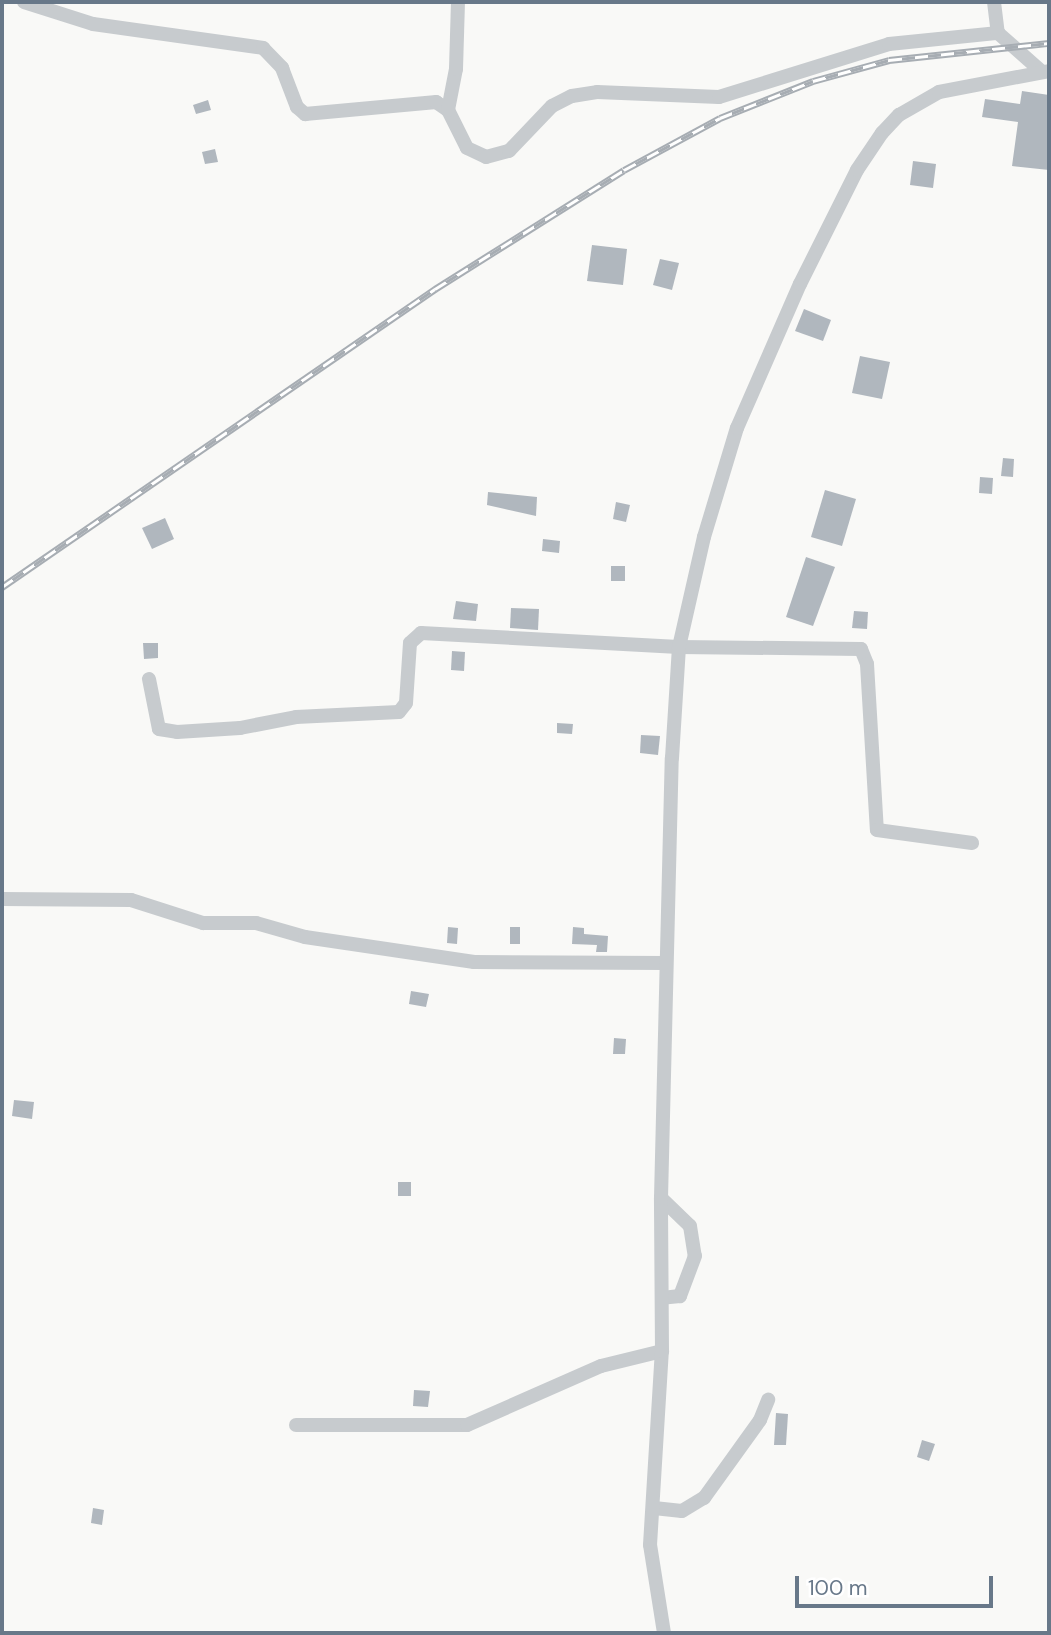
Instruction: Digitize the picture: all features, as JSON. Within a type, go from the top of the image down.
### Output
[{"type":"street","points":[[24,2],[93,24],[263,48],[282,68],[297,107],[305,114],[412,101],[436,102],[448,110],[467,148],[493,157],[509,151],[552,106],[580,94],[719,97],[888,44],[998,33]]},
{"type":"street","points":[[448,110],[456,69],[458,2]]},
{"type":"street","points":[[994,2],[998,33],[1045,71]]},
{"type":"street","points":[[664,1633],[650,1545],[662,1351],[661,1198],[666,963],[679,647],[704,537],[737,428],[857,170],[882,132],[915,104],[977,81],[1045,71]]},
{"type":"street","points":[[149,679],[159,729],[177,732],[240,728],[296,717],[399,712],[406,703],[410,643],[421,633],[679,647],[861,649],[867,664],[877,830],[972,843]]},
{"type":"street","points":[[2,899],[131,901],[204,923],[256,923],[305,937],[474,962],[666,963]]},
{"type":"street","points":[[661,1198],[690,1226],[695,1256],[680,1296],[662,1298]]},
{"type":"street","points":[[296,1425],[467,1425],[601,1366],[662,1351]]},
{"type":"street","points":[[654,1508],[682,1511],[704,1498],[761,1420],[768,1400]]},
{"type":"building","points":[[1022,91],[1049,95],[1049,170],[1012,166],[1018,122],[982,117],[985,99],[1020,104]]},
{"type":"building","points":[[208,100],[211,110],[196,114],[193,105]]},
{"type":"building","points":[[215,149],[218,162],[205,164],[202,152]]},
{"type":"building","points":[[913,161],[936,164],[933,188],[910,185]]},
{"type":"building","points":[[592,245],[627,249],[623,285],[587,281]]},
{"type":"building","points":[[660,259],[679,263],[672,290],[653,285]]},
{"type":"building","points":[[804,309],[831,320],[823,341],[795,331]]},
{"type":"building","points":[[860,356],[890,362],[882,399],[852,393]]},
{"type":"building","points":[[1003,458],[1014,459],[1013,477],[1001,476]]},
{"type":"building","points":[[980,477],[993,478],[992,494],[979,493]]},
{"type":"building","points":[[825,490],[856,499],[842,546],[811,537]]},
{"type":"building","points":[[488,492],[537,497],[536,516],[487,505]]},
{"type":"building","points":[[616,502],[630,505],[626,522],[613,519]]},
{"type":"building","points":[[165,518],[174,539],[152,549],[142,528]]},
{"type":"building","points":[[543,539],[560,541],[559,553],[542,551]]},
{"type":"building","points":[[806,557],[835,567],[813,626],[786,617]]},
{"type":"building","points":[[611,566],[625,566],[625,581],[611,581]]},
{"type":"building","points":[[456,601],[478,604],[476,621],[453,619]]},
{"type":"building","points":[[511,608],[539,609],[538,630],[510,628]]},
{"type":"building","points":[[854,611],[868,612],[867,629],[852,628]]},
{"type":"building","points":[[143,643],[158,643],[158,658],[144,659]]},
{"type":"building","points":[[452,651],[465,652],[464,671],[451,670]]},
{"type":"building","points":[[557,723],[573,724],[572,734],[557,733]]},
{"type":"building","points":[[641,735],[660,736],[658,755],[640,753]]},
{"type":"building","points":[[448,927],[458,928],[457,944],[447,943]]},
{"type":"building","points":[[510,927],[520,927],[520,944],[510,944]]},
{"type":"building","points":[[573,927],[584,928],[584,934],[608,936],[607,952],[596,952],[597,945],[572,944]]},
{"type":"building","points":[[411,991],[429,994],[426,1007],[409,1004]]},
{"type":"building","points":[[614,1038],[626,1039],[625,1054],[613,1054]]},
{"type":"building","points":[[14,1100],[34,1102],[32,1119],[12,1116]]},
{"type":"building","points":[[398,1182],[411,1182],[411,1196],[398,1196]]},
{"type":"building","points":[[414,1390],[430,1391],[428,1407],[413,1406]]},
{"type":"building","points":[[776,1413],[788,1414],[786,1445],[774,1445]]},
{"type":"building","points":[[922,1440],[935,1444],[929,1461],[917,1457]]},
{"type":"building","points":[[93,1508],[104,1510],[102,1525],[91,1523]]},
{"type":"railway","points":[[2,587],[435,289],[624,170],[720,118],[813,81],[889,60],[1049,43]]}]
